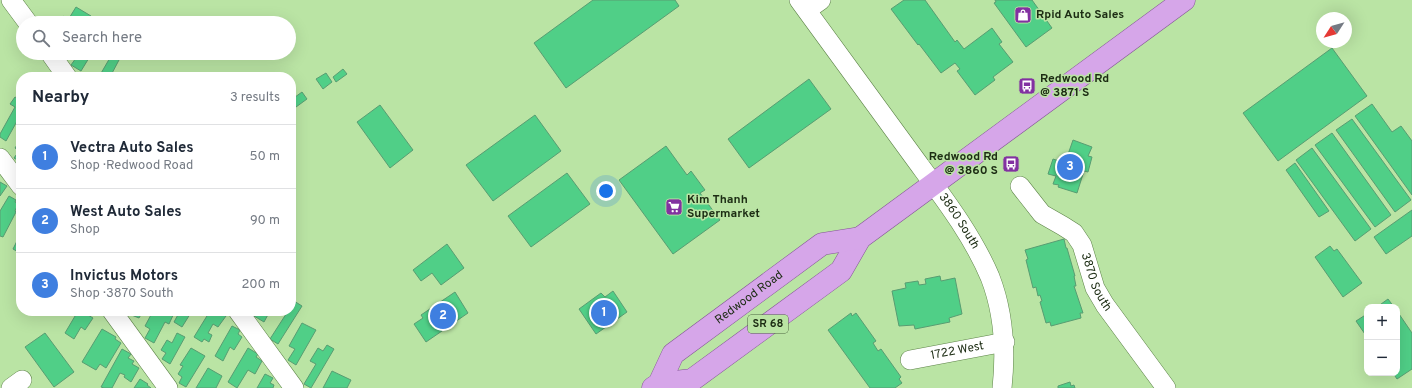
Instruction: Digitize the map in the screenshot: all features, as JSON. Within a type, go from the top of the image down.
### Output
[{"type":"main road","name":"Redwood Road","points":[[658,387],[692,380],[841,271],[860,238],[1184,0]]},
{"type":"main road","name":"Redwood Road","points":[[658,387],[672,354],[822,244],[860,238]]},
{"type":"street","points":[[11,0],[23,16]]},
{"type":"street","name":"3860 South","points":[[809,4],[975,246],[990,279],[1000,314],[1004,342],[1002,388]]},
{"type":"street","points":[[55,60],[63,72]]},
{"type":"street","points":[[0,158],[16,179]]},
{"type":"street","name":"3870 South","points":[[1020,186],[1042,214],[1074,233],[1082,245],[1095,288],[1105,305],[1166,388]]},
{"type":"street","points":[[116,316],[168,388]]},
{"type":"street","points":[[242,316],[294,388]]},
{"type":"street","name":"1722 West","points":[[910,360],[1004,342]]},
{"type":"building","points":[[593,0],[675,0],[679,6],[566,88],[534,43]]},
{"type":"building","points":[[904,0],[925,0],[955,42],[957,40],[964,49],[992,28],[1002,42],[999,44],[1013,62],[993,77],[995,80],[975,95],[957,71],[960,69],[955,63],[941,73],[891,9]]},
{"type":"building","name":"Rpid Auto Sales","points":[[995,0],[1032,0],[1052,28],[1026,47],[994,3],[996,2]]},
{"type":"building","points":[[76,7],[91,16],[70,16]]},
{"type":"building","points":[[1332,48],[1367,96],[1278,161],[1243,113]]},
{"type":"building","points":[[75,60],[88,60],[81,71],[71,65]]},
{"type":"building","points":[[109,60],[119,60],[113,72],[102,72]]},
{"type":"building","points":[[343,69],[347,74],[336,82],[333,77]]},
{"type":"building","points":[[326,73],[332,82],[323,89],[316,79]]},
{"type":"building","points":[[809,79],[831,109],[749,168],[728,139]]},
{"type":"building","points":[[302,92],[307,99],[296,107],[296,96]]},
{"type":"building","points":[[16,98],[16,123],[6,141],[0,137],[0,134],[15,107],[10,104]]},
{"type":"building","points":[[1372,104],[1392,132],[1401,126],[1412,141],[1412,195],[1355,116]]},
{"type":"building","points":[[380,105],[413,150],[390,168],[357,122]]},
{"type":"building","points":[[535,115],[561,151],[493,201],[466,165]]},
{"type":"building","points":[[1352,119],[1411,200],[1395,212],[1336,130]]},
{"type":"building","points":[[1332,133],[1391,215],[1375,227],[1315,145]]},
{"type":"building","points":[[1073,140],[1092,147],[1088,156],[1092,157],[1088,172],[1084,171],[1077,193],[1053,184],[1056,176],[1048,174],[1053,159],[1065,163]]},
{"type":"building","name":"Kim Thanh Supermarket","points":[[666,146],[687,175],[691,171],[705,190],[700,193],[720,220],[673,254],[619,180]]},
{"type":"building","points":[[1312,148],[1371,229],[1355,241],[1296,160]]},
{"type":"building","points":[[1295,163],[1329,211],[1319,217],[1286,170]]},
{"type":"building","points":[[567,173],[590,204],[531,247],[508,216]]},
{"type":"building","points":[[0,182],[7,186],[0,196]]},
{"type":"building","points":[[9,196],[16,200],[16,212],[3,237],[0,236],[0,211]]},
{"type":"building","points":[[1412,210],[1412,236],[1386,254],[1374,237]]},
{"type":"building","points":[[1064,239],[1075,276],[1076,286],[1074,286],[1083,313],[1080,313],[1081,318],[1051,326],[1050,322],[1046,323],[1040,302],[1042,301],[1040,295],[1038,296],[1036,287],[1033,288],[1025,250]]},
{"type":"building","points":[[16,243],[16,251],[13,249]]},
{"type":"building","points":[[447,244],[464,268],[441,285],[432,273],[421,281],[413,270]]},
{"type":"building","points":[[1330,246],[1334,251],[1337,249],[1362,283],[1343,297],[1315,257]]},
{"type":"building","points":[[940,276],[941,281],[955,278],[962,314],[949,318],[950,322],[915,329],[914,325],[899,326],[892,291],[906,288],[905,283],[918,281],[919,285],[926,284],[925,279]]},
{"type":"building","points":[[613,291],[627,312],[596,334],[579,309],[601,293],[605,297]]},
{"type":"building","points":[[455,292],[468,313],[426,342],[414,324],[423,318],[421,315]]},
{"type":"building","points":[[1388,299],[1392,304],[1381,304]]},
{"type":"building","points":[[296,302],[302,306],[296,316]]},
{"type":"building","points":[[851,313],[852,316],[856,313],[876,341],[873,343],[878,351],[881,349],[901,377],[899,379],[902,383],[895,388],[870,388],[828,330]]},
{"type":"building","points":[[1400,315],[1412,333],[1412,369],[1397,379],[1395,376],[1400,376]]},
{"type":"building","points":[[75,316],[90,316],[93,318],[85,330],[81,327],[74,339],[65,333]]},
{"type":"building","points":[[150,316],[173,316],[169,324],[165,322],[154,343],[145,338],[150,329],[145,326]]},
{"type":"building","points":[[177,316],[189,316],[182,327],[174,322]]},
{"type":"building","points":[[207,316],[226,316],[218,327],[213,324],[208,333],[212,335],[209,342],[204,339],[202,342],[194,337]]},
{"type":"building","points":[[254,316],[267,316],[264,322]]},
{"type":"building","points":[[285,316],[296,316],[278,344],[270,339]]},
{"type":"building","points":[[1364,316],[1364,333],[1356,321]]},
{"type":"building","points":[[302,323],[316,330],[296,365],[288,360],[295,349],[289,346]]},
{"type":"building","points":[[232,326],[240,330],[238,334],[242,337],[234,350],[230,347],[223,361],[215,356]]},
{"type":"building","points":[[102,329],[116,337],[115,339],[121,343],[106,368],[100,364],[96,370],[82,362]]},
{"type":"building","points":[[45,333],[74,372],[54,387],[25,347]]},
{"type":"building","points":[[177,333],[185,337],[170,364],[162,359],[166,353],[161,350],[167,340],[172,343]]},
{"type":"building","points":[[327,345],[334,349],[311,388],[304,384],[316,364],[310,361],[318,348],[323,351]]},
{"type":"building","points":[[191,348],[205,356],[186,387],[179,383],[182,377],[178,374],[183,366],[180,365]]},
{"type":"building","points":[[248,348],[258,354],[256,357],[262,361],[255,374],[248,370],[237,388],[228,382]]},
{"type":"building","points":[[122,349],[131,354],[128,358],[134,361],[132,364],[139,368],[131,382],[124,377],[125,375],[120,373],[112,388],[101,387]]},
{"type":"building","points":[[208,368],[222,376],[216,388],[196,388]]},
{"type":"building","points":[[332,371],[351,380],[347,388],[323,388]]},
{"type":"building","points":[[265,374],[273,378],[270,383],[274,385],[273,388],[257,388]]},
{"type":"building","points":[[140,379],[148,384],[147,385],[151,388],[134,388]]},
{"type":"building","points":[[1070,382],[1071,386],[1074,385],[1075,388],[1058,388],[1058,386]]},
{"type":"place","name":"Rpid Auto Sales","points":[[1023,15]]},
{"type":"place","name":"Redwood Rd @ 3871 S","points":[[1027,86]]},
{"type":"place","name":"Redwood Rd @ 3860 S","points":[[1011,164]]},
{"type":"place","name":"Invictus Motors","points":[[1070,167]]},
{"type":"place","name":"Kim Thanh Supermarket","points":[[674,207]]},
{"type":"place","name":"Vectra Auto Sales","points":[[604,313]]},
{"type":"place","name":"West Auto Sales","points":[[443,316]]}]
